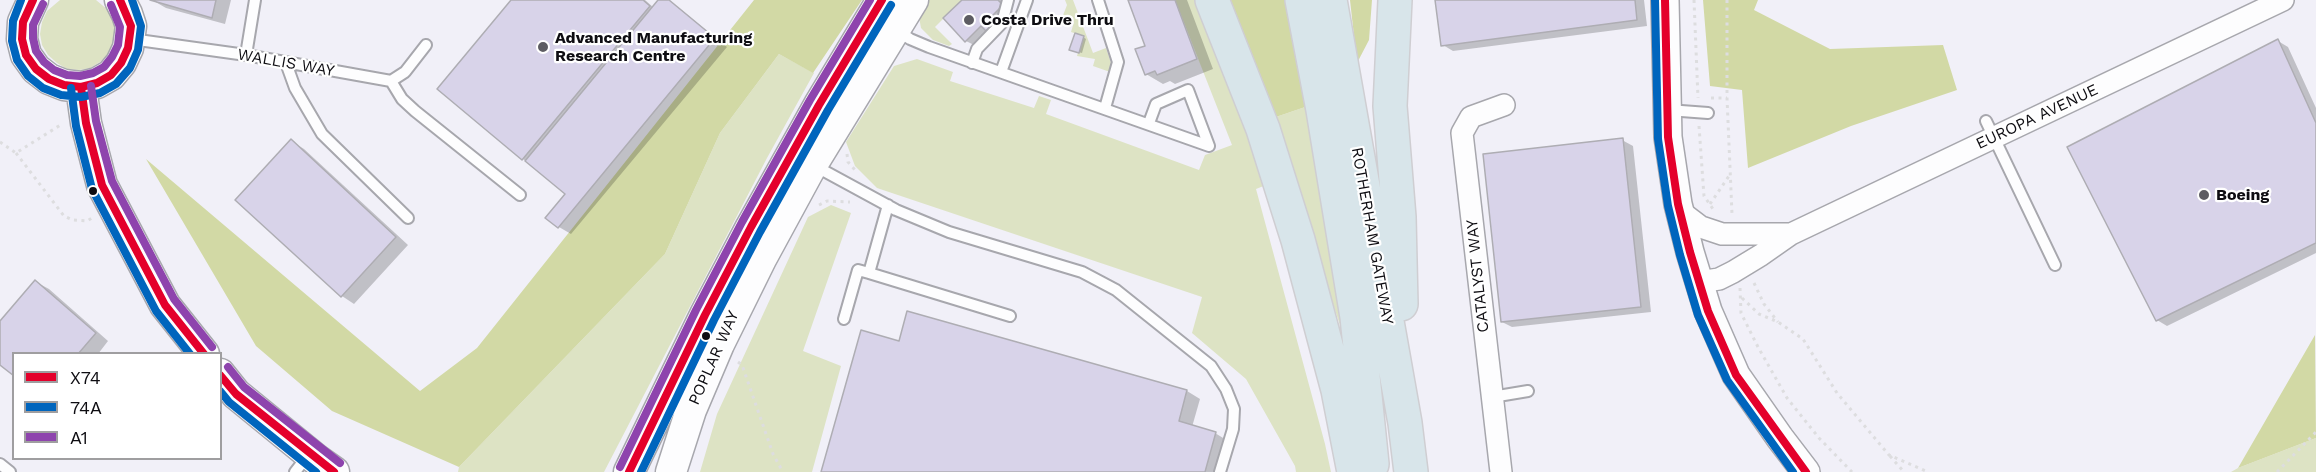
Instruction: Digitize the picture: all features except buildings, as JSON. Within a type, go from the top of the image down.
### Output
[{"type":"highway","points":[[1212,0],[1263,129],[1298,240],[1338,390],[1354,472]]},
{"type":"highway","name":"ROTHERHAM GATEWAY","points":[[1302,0],[1323,110],[1357,317],[1372,472]]},
{"type":"highway","name":"ROTHERHAM GATEWAY","points":[[1330,0],[1406,423],[1412,472]]},
{"type":"highway","points":[[1395,0],[1389,106],[1399,217],[1406,423]]},
{"type":"main road","points":[[19,13],[26,55],[36,69],[49,80],[64,86],[81,87],[97,83],[111,75],[121,63],[131,39],[128,14],[120,0]]},
{"type":"main road","name":"POPLAR WAY","points":[[629,472],[705,315],[751,227],[819,105],[882,0]]},
{"type":"main road","name":"POPLAR WAY","points":[[671,472],[691,410],[729,353],[761,259],[812,165],[913,0]]},
{"type":"main road","points":[[81,87],[86,123],[102,185],[165,304],[202,352]]},
{"type":"main road","points":[[222,376],[302,463],[334,472]]},
{"type":"street","points":[[1665,0],[1672,172],[1699,282],[1708,311],[1736,375],[1779,438],[1806,472]]},
{"type":"street","name":"EUROPA AVENUE","points":[[1699,282],[1719,279],[1733,272],[1791,234],[1990,129],[2283,0]]},
{"type":"street","name":"CATALYST WAY","points":[[1501,472],[1462,133],[1471,117],[1504,105]]},
{"type":"street","name":"EUROPA AVENUE","points":[[1680,211],[1701,227],[1727,226],[1791,234]]},
{"type":"lane","points":[[246,55],[255,0]]},
{"type":"lane","points":[[972,63],[977,49],[1002,23],[1008,0]]},
{"type":"lane","points":[[1001,72],[1027,0]]},
{"type":"lane","points":[[1098,0],[1118,62],[1105,108]]},
{"type":"lane","points":[[894,28],[910,39],[972,63],[1149,123],[1209,146],[1188,90],[1156,104],[1149,123]]},
{"type":"lane","name":"WALLIS WAY","points":[[131,39],[246,55],[391,81]]},
{"type":"lane","points":[[426,45],[405,72],[391,81],[402,99],[520,195]]},
{"type":"lane","points":[[286,63],[296,88],[322,134],[408,218]]},
{"type":"lane","points":[[1668,110],[1703,113]]},
{"type":"lane","points":[[1990,129],[2055,265]]},
{"type":"lane","points":[[812,165],[888,206],[949,232],[1082,272],[1116,290],[1211,366],[1226,389],[1234,409],[1233,429],[1220,472]]},
{"type":"lane","points":[[869,273],[888,206]]},
{"type":"lane","points":[[844,319],[858,270],[1010,316]]},
{"type":"lane","points":[[1492,397],[1528,391]]},
{"type":"lane","points":[[0,464],[10,472]]},
{"type":"path","points":[[1694,0],[1698,98],[1703,113],[1704,196],[1719,220],[1727,226]]},
{"type":"path","points":[[1726,0],[1731,174],[1727,226]]},
{"type":"path","points":[[1698,98],[1728,98]]},
{"type":"path","points":[[16,153],[68,121]]},
{"type":"path","points":[[0,142],[16,153],[64,216],[73,220],[87,220],[96,217]]},
{"type":"path","points":[[818,205],[827,201],[852,202],[864,179],[848,162],[847,146]]},
{"type":"path","points":[[1710,204],[1731,174]]},
{"type":"path","points":[[1733,272],[1742,290],[1741,313],[1787,398],[1819,438],[1852,472]]},
{"type":"path","points":[[1741,297],[1760,314],[1778,322],[1803,339],[1837,393],[1904,472]]},
{"type":"path","points":[[729,353],[734,373]]},
{"type":"path","points":[[729,353],[783,472]]},
{"type":"path","points":[[2277,472],[2316,432]]},
{"type":"path","points":[[1889,455],[1928,472]]},
{"type":"green space","points":[[60,0],[96,0],[108,10],[113,20],[114,43],[109,54],[90,68],[67,69],[48,55],[42,45],[40,34],[42,22],[47,11]]},
{"type":"green space","points":[[754,0],[862,0],[813,73],[779,54],[720,133],[665,254],[459,467],[332,411],[256,346],[146,159],[420,391],[477,348]]},
{"type":"green space","points":[[928,0],[962,0],[935,27],[952,44],[949,46],[933,40],[921,28],[919,17]]},
{"type":"green space","points":[[1065,0],[1073,0],[1093,53],[1106,48],[1111,63],[1110,72],[1093,66],[1095,59],[1077,56],[1083,36],[1071,32],[1074,22],[1062,18],[1067,5]]},
{"type":"green space","points":[[1175,0],[1198,0],[1271,183],[1256,189],[1331,472],[1296,472],[1295,466],[1246,379],[1192,333],[1202,297],[877,188],[855,166],[846,142],[894,66],[917,59],[953,72],[950,81],[1034,108],[1039,96],[1051,100],[1046,114],[1199,170],[1205,155],[1232,145]]},
{"type":"green space","points":[[1227,0],[1290,0],[1311,105],[1273,118]]},
{"type":"green space","points":[[1350,0],[1372,0],[1369,40],[1357,63]]},
{"type":"green space","points":[[1703,0],[1758,0],[1754,10],[1830,49],[1943,45],[1957,90],[1851,126],[1748,168],[1742,90],[1710,86]]},
{"type":"green space","points":[[779,54],[814,73],[767,158],[604,472],[458,472],[459,467],[665,254],[720,133]]},
{"type":"green space","points":[[1311,105],[1347,347],[1273,118]]},
{"type":"green space","points":[[831,205],[851,213],[803,351],[841,366],[812,472],[700,472],[717,414],[808,217]]},
{"type":"green space","points":[[2315,335],[2316,438],[2238,468]]},
{"type":"green space","points":[[2316,438],[2316,472],[2231,472],[2238,468]]},
{"type":"transit line","name":"74A","points":[[21,0],[13,21],[12,41],[17,60],[28,76],[43,88],[61,95],[81,97],[100,93],[116,84],[130,68],[138,50],[141,26],[132,0]]},
{"type":"transit line","name":"X74","points":[[33,0],[23,22],[22,39],[26,55],[36,69],[49,79],[64,85],[81,87],[97,83],[111,75],[121,63],[128,48],[131,26],[120,0]]},
{"type":"transit line","name":"A1","points":[[620,467],[696,310],[742,222],[810,100],[870,0]]},
{"type":"transit line","name":"X74","points":[[629,472],[705,315],[751,227],[819,105],[882,0]]},
{"type":"transit line","name":"74A","points":[[1655,0],[1658,139],[1668,206],[1680,255],[1698,315],[1727,380],[1793,472]]},
{"type":"transit line","name":"X74","points":[[1665,0],[1668,137],[1678,204],[1690,252],[1708,311],[1736,375],[1806,472]]},
{"type":"transit line","name":"A1","points":[[43,4],[33,25],[36,51],[54,70],[67,75],[80,76],[104,67],[118,45],[120,27],[111,5]]},
{"type":"transit line","name":"74A","points":[[641,472],[714,320],[760,232],[828,110],[891,5]]},
{"type":"transit line","name":"A1","points":[[91,86],[96,121],[112,181],[174,299],[212,347]]},
{"type":"transit line","name":"X74","points":[[81,87],[86,123],[102,185],[165,305],[202,352]]},
{"type":"transit line","name":"74A","points":[[71,88],[76,126],[92,189],[156,311],[188,352]]},
{"type":"transit line","name":"A1","points":[[228,367],[244,387],[340,463]]},
{"type":"transit line","name":"X74","points":[[222,377],[236,394],[334,472]]},
{"type":"transit line","name":"74A","points":[[222,393],[229,402],[316,472]]},
{"type":"place","name":"Costa Drive Thru","points":[[969,20]]},
{"type":"place","name":"Advanced Manufacturing Research Centre","points":[[543,47]]},
{"type":"place","name":"Boeing","points":[[2204,195]]}]
